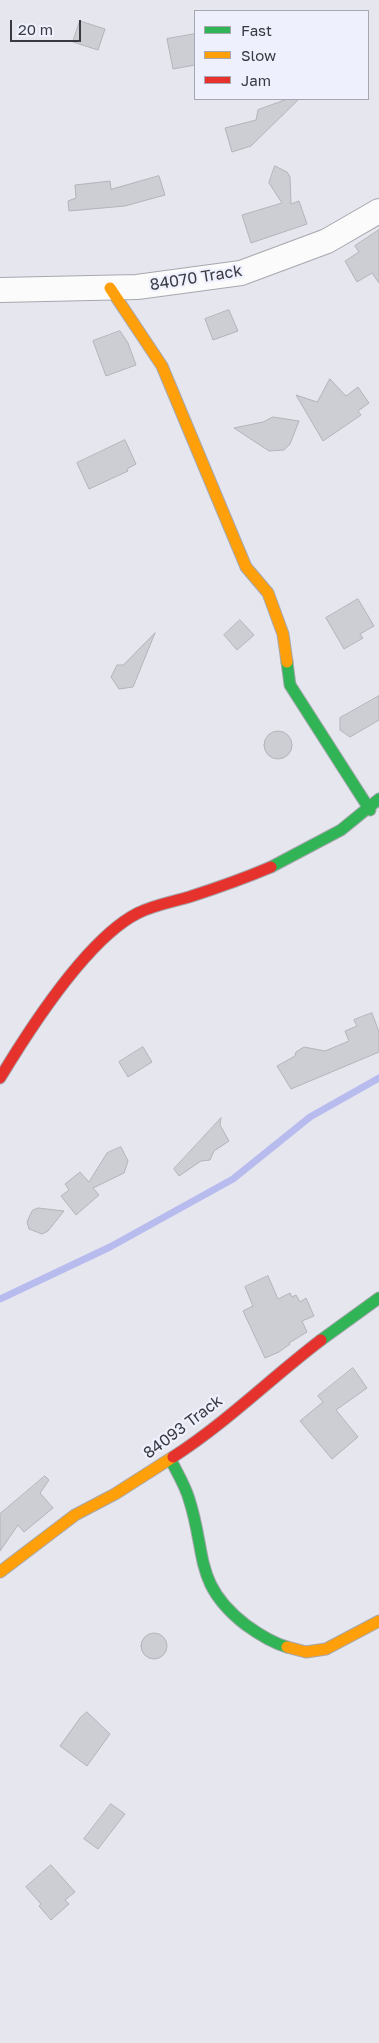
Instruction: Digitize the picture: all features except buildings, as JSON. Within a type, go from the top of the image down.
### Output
[{"type":"street","name":"84070 Track","points":[[0,290],[137,287],[241,273],[327,241],[379,211]]},
{"type":"street","points":[[110,288],[162,366],[246,567],[268,593],[283,634],[290,685],[370,810]]},
{"type":"street","points":[[0,1078],[41,1012],[102,941],[125,921],[152,907],[187,898],[260,872],[350,826],[370,810],[379,799]]},
{"type":"street","name":"84093 Track","points":[[0,1572],[75,1514],[115,1494],[171,1460],[288,1366],[379,1298]]},
{"type":"street","points":[[171,1460],[189,1498],[206,1576],[216,1595],[228,1610],[252,1629],[282,1646],[306,1652],[326,1649],[379,1621]]},
{"type":"waterway","points":[[0,1299],[110,1247],[233,1179],[310,1117],[379,1078]]},
{"type":"traffic: fast","points":[[287,662],[290,685],[370,810]]},
{"type":"traffic: fast","points":[[271,867],[341,830],[379,799]]},
{"type":"traffic: fast","points":[[321,1340],[379,1298]]},
{"type":"traffic: fast","points":[[171,1460],[187,1494],[204,1567],[209,1582],[217,1596],[246,1625],[265,1638],[287,1647]]},
{"type":"traffic: slow","points":[[110,288],[162,366],[246,567],[268,593],[283,634],[287,662]]},
{"type":"traffic: slow","points":[[0,1572],[75,1515],[115,1494],[173,1457]]},
{"type":"traffic: slow","points":[[287,1647],[306,1652],[326,1649],[379,1621]]},
{"type":"traffic: jam","points":[[0,1078],[43,1011],[61,987],[99,943],[119,925],[150,908],[210,890],[271,867]]},
{"type":"traffic: jam","points":[[173,1457],[230,1415],[321,1340]]}]
